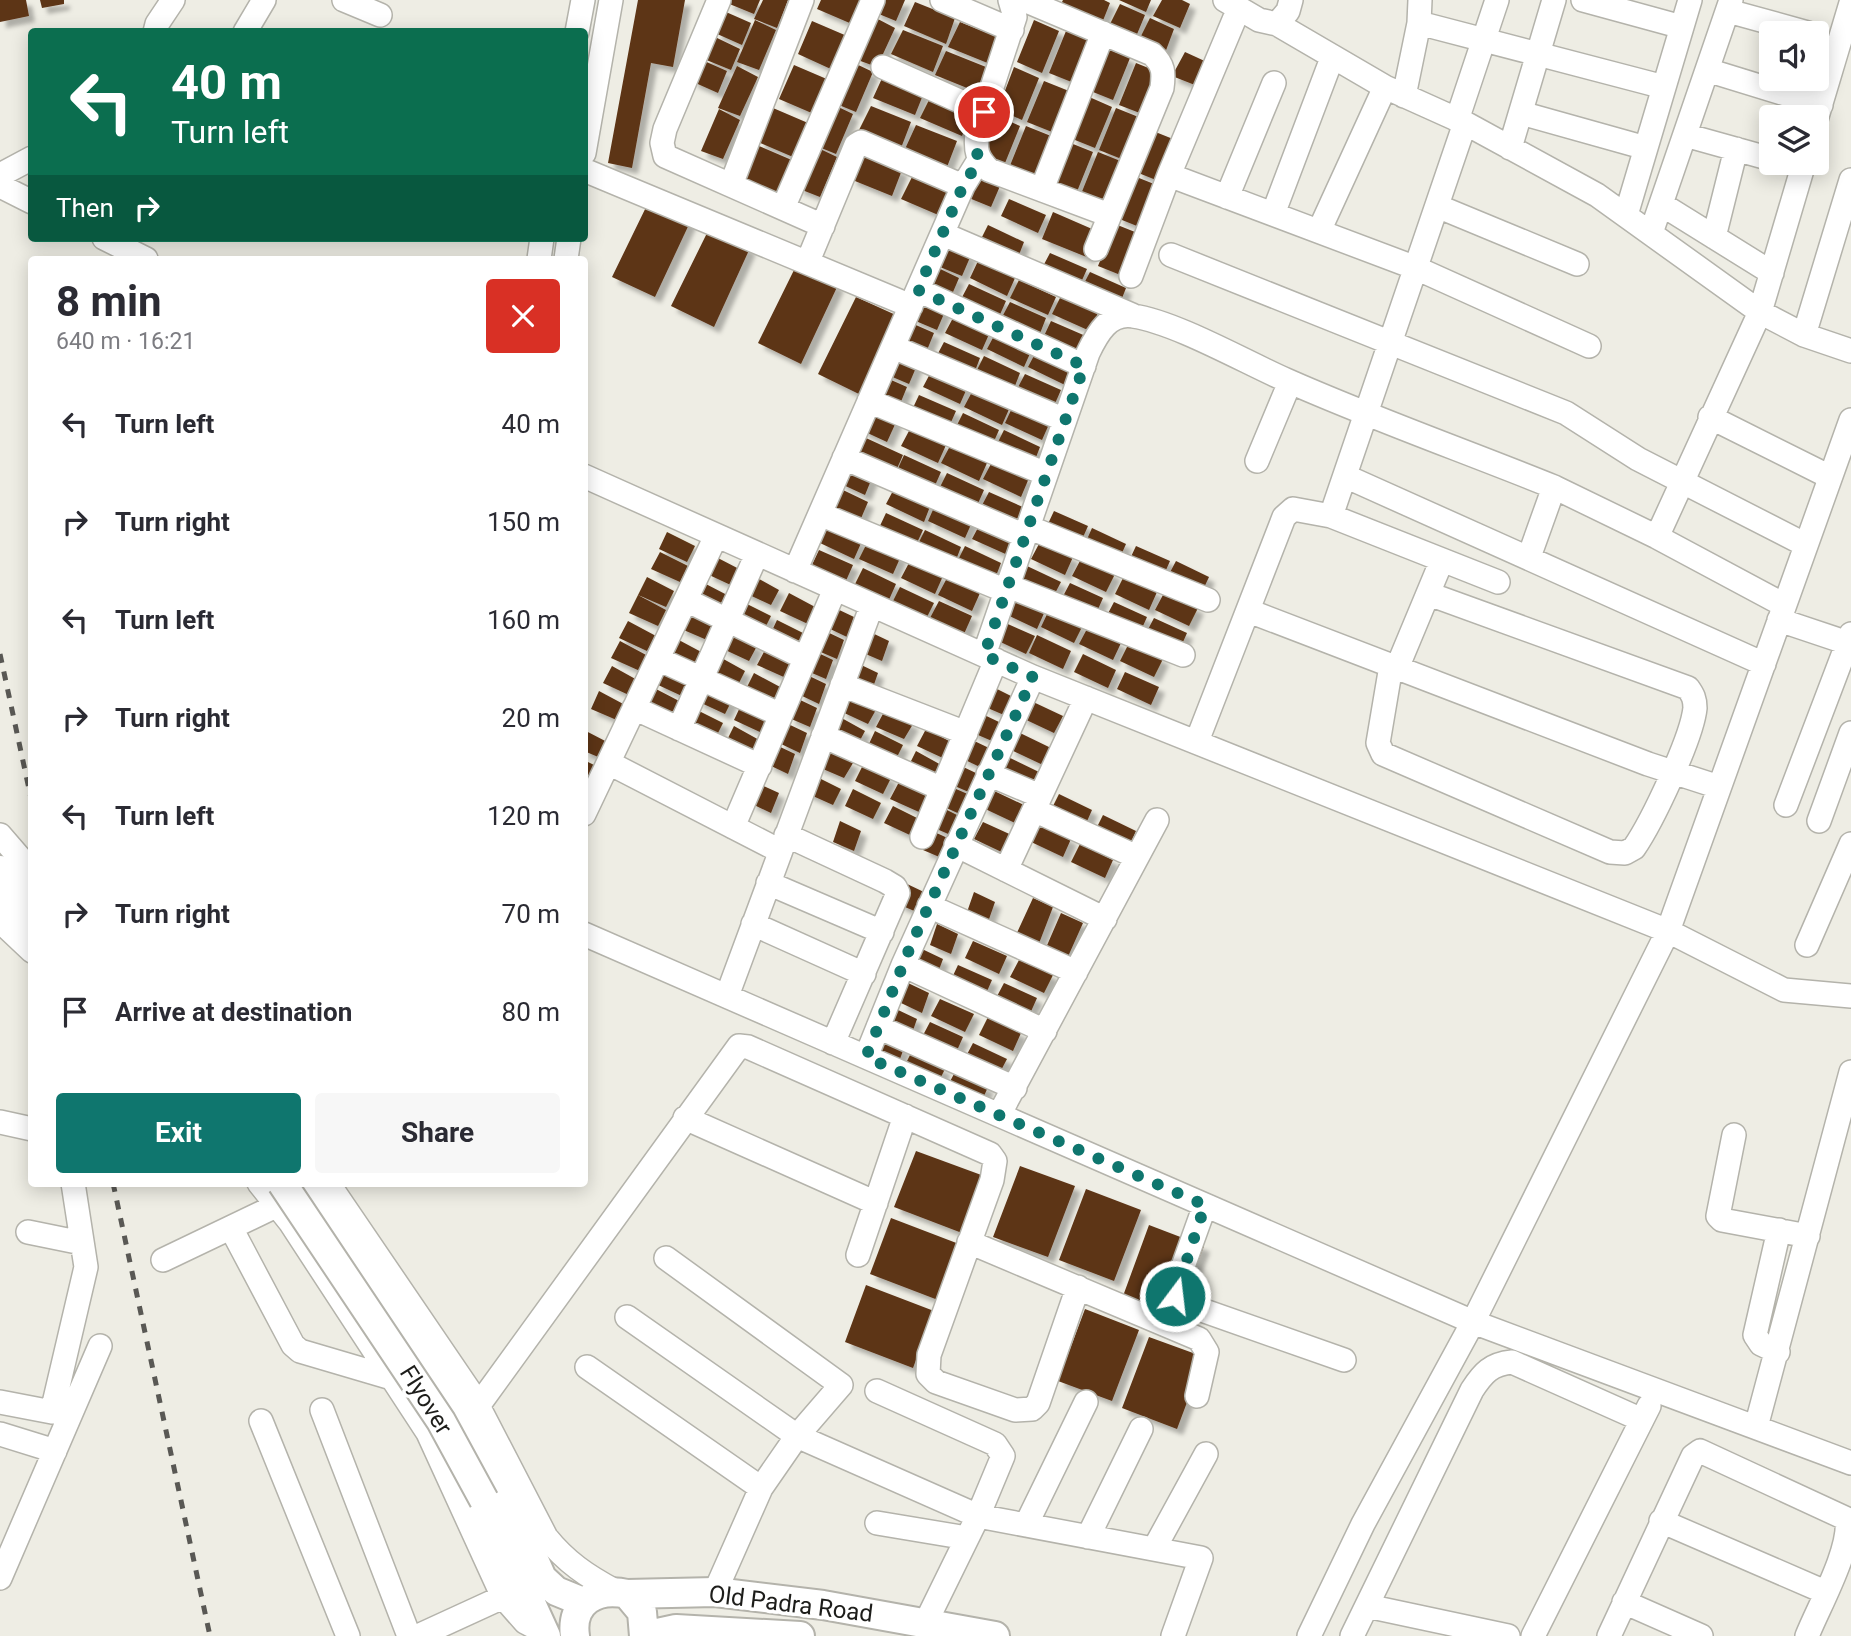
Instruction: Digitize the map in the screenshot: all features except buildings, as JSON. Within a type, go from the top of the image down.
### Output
[{"type":"main road","points":[[0,870],[28,896]]},
{"type":"main road","points":[[0,897],[28,922]]},
{"type":"main road","name":"Flyover","points":[[308,1187],[458,1408],[502,1487],[545,1634]]},
{"type":"main road","name":"Flyover","points":[[283,1203],[441,1421],[484,1500],[523,1562],[556,1591],[583,1602]]},
{"type":"main road","points":[[621,1592],[642,1612],[644,1636]]},
{"type":"main road","name":"Old Padra Road","points":[[583,1602],[593,1595],[621,1592],[715,1592],[823,1605],[995,1636]]},
{"type":"main road","points":[[575,1636],[574,1623],[583,1602]]},
{"type":"main road","name":"Old Padra Road","points":[[644,1636],[676,1629],[707,1629],[800,1636]]},
{"type":"street","points":[[156,28],[173,0]]},
{"type":"street","points":[[246,28],[264,0]]},
{"type":"street","points":[[344,0],[380,15]]},
{"type":"street","points":[[578,28],[583,0]]},
{"type":"street","points":[[588,130],[611,0]]},
{"type":"street","points":[[719,0],[664,129],[662,143],[665,156],[823,226]]},
{"type":"street","points":[[731,185],[802,0]]},
{"type":"street","points":[[783,208],[873,0]]},
{"type":"street","points":[[942,0],[1012,30]]},
{"type":"street","points":[[1010,0],[1015,17],[977,133],[975,149],[979,160],[989,170],[1109,215]]},
{"type":"street","points":[[1024,0],[1153,54],[1160,61],[1164,73],[1162,88],[1096,249]]},
{"type":"street","points":[[1277,24],[1289,12],[1291,0]]},
{"type":"street","points":[[1319,231],[1394,92],[1419,23],[1420,0]]},
{"type":"street","points":[[1331,516],[1437,206],[1497,0]]},
{"type":"street","points":[[1510,148],[1554,0]]},
{"type":"street","points":[[1583,0],[1682,27]]},
{"type":"street","points":[[1626,215],[1690,0]]},
{"type":"street","points":[[1821,105],[1851,3]]},
{"type":"street","points":[[1131,276],[1232,4],[1259,20],[1277,24],[1394,92],[1461,122],[1597,195],[1760,312],[1804,335],[1851,351]]},
{"type":"street","points":[[1651,233],[1729,6],[1773,21]]},
{"type":"street","points":[[1419,23],[1483,41],[1539,52],[1664,87]]},
{"type":"street","points":[[1041,188],[1103,33]]},
{"type":"street","points":[[1829,39],[1839,42]]},
{"type":"street","points":[[1273,214],[1332,58]]},
{"type":"street","points":[[883,67],[984,112]]},
{"type":"street","points":[[1707,69],[1799,105]]},
{"type":"street","points":[[1227,197],[1274,83]]},
{"type":"street","points":[[1521,113],[1646,148]]},
{"type":"street","points":[[1685,135],[1759,156]]},
{"type":"street","points":[[808,261],[856,145],[861,142],[963,186]]},
{"type":"street","points":[[1714,237],[1736,149]]},
{"type":"street","points":[[0,175],[28,160]]},
{"type":"street","points":[[795,571],[963,186],[979,160]]},
{"type":"street","points":[[588,172],[808,261],[915,298],[1084,366]]},
{"type":"street","points":[[1169,175],[1416,268],[1589,346]]},
{"type":"street","points":[[1657,537],[1710,416],[1760,312],[1795,175]]},
{"type":"street","points":[[1804,335],[1851,180]]},
{"type":"street","points":[[0,186],[28,200]]},
{"type":"street","points":[[1661,204],[1772,273]]},
{"type":"street","points":[[1437,206],[1577,264]]},
{"type":"street","points":[[943,234],[1132,315],[1176,331],[1290,382],[1554,487],[1657,537],[1782,613],[1850,640],[1786,805]]},
{"type":"street","points":[[119,242],[141,256]]},
{"type":"street","points":[[1171,255],[1566,413],[1638,459],[1806,545]]},
{"type":"street","points":[[922,837],[966,733],[990,658],[1007,589],[1084,366],[1098,334],[1111,319],[1132,315]]},
{"type":"street","points":[[893,347],[1065,420]]},
{"type":"street","points":[[1257,461],[1290,382]]},
{"type":"street","points":[[869,401],[1046,474]]},
{"type":"street","points":[[1710,416],[1830,477]]},
{"type":"street","points":[[1309,1636],[1363,1524],[1472,1322],[1668,931],[1851,419]]},
{"type":"street","points":[[844,458],[1208,600]]},
{"type":"street","points":[[1345,476],[1764,664]]},
{"type":"street","points":[[588,477],[1033,677],[1668,931],[1784,989],[1851,996]]},
{"type":"street","points":[[1529,557],[1554,487]]},
{"type":"street","points":[[1197,741],[1284,517],[1293,509],[1331,516],[1498,582]]},
{"type":"street","points":[[820,514],[1007,589],[1183,655]]},
{"type":"street","points":[[588,806],[716,536]]},
{"type":"street","points":[[679,729],[757,554]]},
{"type":"street","points":[[1429,594],[1688,688],[1695,699],[1695,712],[1673,772],[1634,848],[1625,853],[1610,852],[1383,754],[1378,743],[1394,667],[1442,560]]},
{"type":"street","points":[[733,827],[835,589]]},
{"type":"street","points":[[686,600],[805,658]]},
{"type":"street","points":[[727,996],[872,605]]},
{"type":"street","points":[[1249,611],[1719,787]]},
{"type":"street","points":[[658,659],[781,715]]},
{"type":"street","points":[[866,1057],[929,905],[1033,677]]},
{"type":"street","points":[[842,685],[966,733]]},
{"type":"street","points":[[1006,870],[1086,698]]},
{"type":"street","points":[[634,708],[760,766]]},
{"type":"street","points":[[1819,821],[1851,733]]},
{"type":"street","points":[[823,736],[942,789]]},
{"type":"street","points":[[608,763],[733,827],[783,843],[895,887],[896,902],[833,1043]]},
{"type":"street","points":[[988,774],[1138,857]]},
{"type":"street","points":[[999,1115],[1157,820]]},
{"type":"street","points":[[0,835],[28,867]]},
{"type":"street","points":[[1807,945],[1851,844]]},
{"type":"street","points":[[956,845],[1105,919]]},
{"type":"street","points":[[768,883],[882,932]]},
{"type":"street","points":[[929,905],[1076,972]]},
{"type":"street","points":[[0,921],[28,947]]},
{"type":"street","points":[[752,924],[864,974]]},
{"type":"street","points":[[588,936],[1472,1322],[1851,1463]]},
{"type":"street","points":[[903,965],[1045,1031]]},
{"type":"street","points":[[877,1027],[1015,1088]]},
{"type":"street","points":[[478,1406],[738,1046],[748,1047],[990,1154],[995,1161],[992,1180],[929,1355],[928,1374],[936,1382],[1015,1410],[1032,1409],[1038,1403],[1078,1287]]},
{"type":"street","points":[[1756,1427],[1851,1072]]},
{"type":"street","points":[[858,1255],[905,1116]]},
{"type":"street","points":[[685,1118],[876,1203]]},
{"type":"street","points":[[0,1122],[28,1128]]},
{"type":"street","points":[[1734,1135],[1718,1216],[1722,1220],[1808,1236]]},
{"type":"street","points":[[0,1402],[52,1412],[86,1267],[74,1187]]},
{"type":"street","points":[[264,1187],[283,1203],[428,1433],[503,1597],[519,1617],[545,1634]]},
{"type":"street","points":[[163,1260],[283,1203],[295,1187]]},
{"type":"street","points":[[334,1187],[478,1406],[546,1537],[562,1557],[581,1572],[621,1592]]},
{"type":"street","points":[[1205,1205],[1177,1286],[1178,1302],[1344,1360]]},
{"type":"street","points":[[230,1227],[293,1345],[300,1351],[395,1379]]},
{"type":"street","points":[[1778,1352],[1761,1344],[1755,1335],[1779,1230]]},
{"type":"street","points":[[28,1232],[82,1243]]},
{"type":"street","points":[[969,1242],[1199,1339],[1207,1352],[1197,1396]]},
{"type":"street","points":[[666,1258],[841,1385],[797,1436],[761,1488],[715,1592]]},
{"type":"street","points":[[627,1317],[797,1436],[978,1516],[1201,1558],[1173,1636]]},
{"type":"street","points":[[0,1578],[9,1535],[55,1451],[100,1346]]},
{"type":"street","points":[[1352,1636],[1472,1390],[1484,1372],[1497,1363],[1512,1362],[1642,1420]]},
{"type":"street","points":[[587,1367],[761,1488]]},
{"type":"street","points":[[877,1391],[995,1444],[1002,1450],[1003,1462],[926,1622]]},
{"type":"street","points":[[1533,1636],[1657,1391]]},
{"type":"street","points":[[1026,1525],[1086,1402]]},
{"type":"street","points":[[322,1410],[350,1490],[409,1636]]},
{"type":"street","points":[[261,1421],[348,1636]]},
{"type":"street","points":[[1088,1537],[1141,1429]]},
{"type":"street","points":[[0,1434],[55,1451]]},
{"type":"street","points":[[1609,1636],[1661,1521],[1693,1456],[1700,1451],[1710,1453],[1847,1519],[1849,1530],[1844,1546],[1807,1636]]},
{"type":"street","points":[[1154,1549],[1206,1454]]},
{"type":"street","points":[[1661,1521],[1825,1592]]},
{"type":"street","points":[[877,1523],[967,1538]]},
{"type":"street","points":[[418,1636],[503,1597]]},
{"type":"street","points":[[1624,1602],[1701,1636]]},
{"type":"street","points":[[1367,1606],[1508,1636]]},
{"type":"railway","points":[[0,654],[28,784]]},
{"type":"railway","points":[[114,1187],[210,1636]]},
{"type":"route","points":[[984,112],[975,149],[979,160],[963,186],[918,290],[1084,366],[984,655],[1033,677],[911,945],[866,1057],[1205,1205],[1175,1296]]}]
